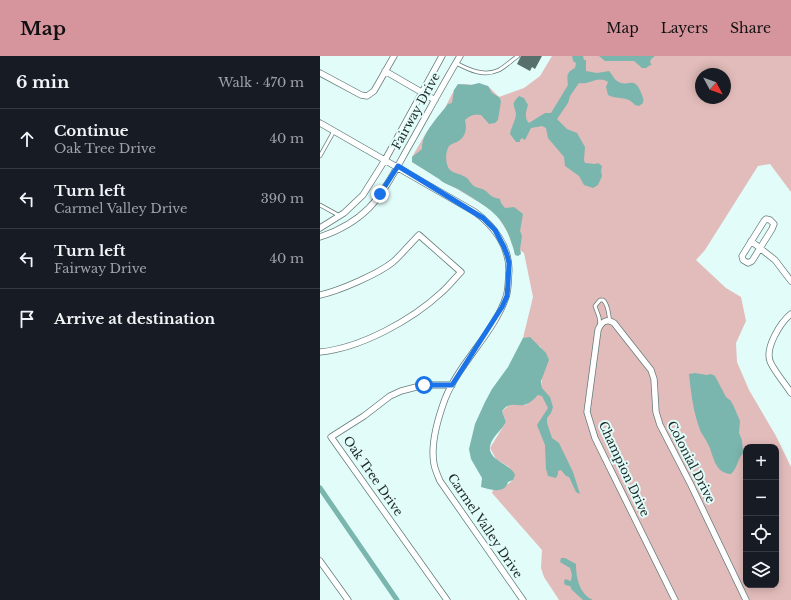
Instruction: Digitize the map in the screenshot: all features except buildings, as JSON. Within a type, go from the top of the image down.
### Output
[{"type":"street","points":[[320,72],[364,96],[371,94],[374,91],[394,56]]},
{"type":"street","name":"Fairway Drive","points":[[320,228],[340,216],[362,195],[385,160],[442,56]]},
{"type":"street","name":"Fairway Drive","points":[[320,237],[343,227],[369,208],[380,194],[398,166],[460,56]]},
{"type":"street","points":[[385,71],[435,100]]},
{"type":"street","name":"Carmel Valley Drive","points":[[320,123],[398,166],[483,218],[495,230],[504,247],[509,263],[507,296],[502,307],[452,385],[437,425],[433,448],[434,464],[440,482],[523,600]]},
{"type":"street","points":[[770,220],[774,224],[761,248],[752,261],[748,263],[743,260],[742,256],[751,241],[764,221],[770,220]]},
{"type":"street","points":[[320,295],[329,293],[368,277],[392,262],[419,235],[461,272],[442,292],[411,316],[374,336],[332,351],[320,352]]},
{"type":"street","points":[[751,241],[776,260],[791,281]]},
{"type":"street","points":[[791,314],[780,325],[769,350],[770,361],[791,393]]},
{"type":"street","points":[[600,326],[608,321]]},
{"type":"street","name":"Colonial Drive","points":[[608,321],[651,370],[654,379],[656,412],[660,425],[691,485],[746,600]]},
{"type":"street","name":"Champion Drive","points":[[600,326],[598,330],[587,412],[595,438],[675,600]]},
{"type":"street","name":"Oak Tree Drive","points":[[447,600],[331,437],[364,416],[390,396],[401,391],[424,385],[452,385]]},
{"type":"street","points":[[320,561],[348,600]]},
{"type":"lane","points":[[456,63],[472,71],[483,73],[498,70],[518,56]]},
{"type":"lane","points":[[320,156],[334,131]]},
{"type":"lane","points":[[320,205],[340,216]]},
{"type":"lane","points":[[600,326],[595,306],[600,300],[603,300],[607,305],[608,321]]},
{"type":"shaded area","points":[[552,56],[791,56],[791,192],[770,164],[758,166],[705,250],[696,260],[726,288],[741,297],[746,321],[736,343],[737,362],[749,390],[776,436],[791,467],[791,600],[559,600],[544,577],[541,568],[542,550],[492,493],[493,490],[502,489],[513,480],[509,467],[496,459],[490,448],[506,422],[502,411],[511,404],[526,405],[538,395],[542,388],[541,347],[523,338],[533,297],[524,253],[512,245],[508,233],[497,215],[487,207],[412,162],[412,157],[426,133],[444,110],[454,90],[463,84],[488,86],[499,97],[524,88],[540,76]]},
{"type":"water","points":[[572,56],[583,56],[584,60],[586,60],[586,71],[597,73],[609,71],[617,81],[621,83],[634,83],[639,88],[643,100],[643,103],[639,106],[635,105],[629,100],[608,95],[606,87],[608,82],[601,79],[587,83],[579,83],[570,96],[568,103],[557,119],[567,129],[577,133],[585,147],[585,163],[598,163],[602,166],[602,176],[598,185],[593,188],[584,185],[579,176],[565,166],[564,157],[548,138],[546,128],[542,126],[531,128],[525,140],[522,138],[520,142],[516,142],[510,134],[516,116],[514,103],[519,96],[524,98],[528,105],[526,117],[529,123],[545,113],[551,113],[568,85],[567,77],[569,73],[575,68],[576,63],[573,61]]},
{"type":"water","points":[[599,56],[655,56],[651,59],[650,63],[652,64],[646,68],[642,68],[634,61],[605,61]]},
{"type":"water","points":[[479,83],[488,86],[492,93],[499,97],[501,101],[498,120],[495,123],[489,124],[481,115],[472,115],[467,118],[465,120],[466,130],[464,135],[460,140],[449,146],[446,162],[450,170],[467,178],[472,185],[485,190],[493,197],[500,199],[505,208],[514,207],[523,214],[520,231],[522,236],[520,249],[521,254],[518,256],[515,255],[507,231],[495,214],[479,202],[443,182],[412,162],[412,157],[422,149],[424,137],[431,125],[448,104],[452,103],[454,90],[458,84],[471,85]]},
{"type":"water","points":[[530,337],[546,353],[549,360],[541,381],[542,388],[550,397],[553,407],[547,418],[547,423],[552,438],[559,443],[573,472],[580,494],[576,492],[569,477],[566,476],[561,470],[558,471],[556,478],[548,476],[546,469],[545,445],[537,425],[548,408],[542,396],[538,395],[524,405],[508,406],[502,411],[506,422],[492,440],[490,449],[494,457],[509,467],[515,475],[513,480],[508,482],[504,488],[501,490],[493,490],[481,487],[482,478],[471,459],[469,449],[475,424],[485,402],[492,389],[508,367],[523,338]]},
{"type":"water","points":[[689,374],[711,374],[715,376],[726,397],[731,401],[740,421],[739,433],[742,440],[743,453],[731,474],[718,468],[708,443],[700,430],[691,394]]},
{"type":"water","points":[[561,558],[565,558],[576,564],[579,585],[584,594],[593,600],[583,600],[572,590],[570,586],[565,585],[565,579],[571,581],[572,575],[570,568],[560,562]]},
{"type":"waterway","points":[[320,488],[397,600]]},
{"type":"route","points":[[380,194],[398,166],[475,212],[490,224],[504,247],[509,263],[507,296],[502,307],[452,385],[424,385]]}]
